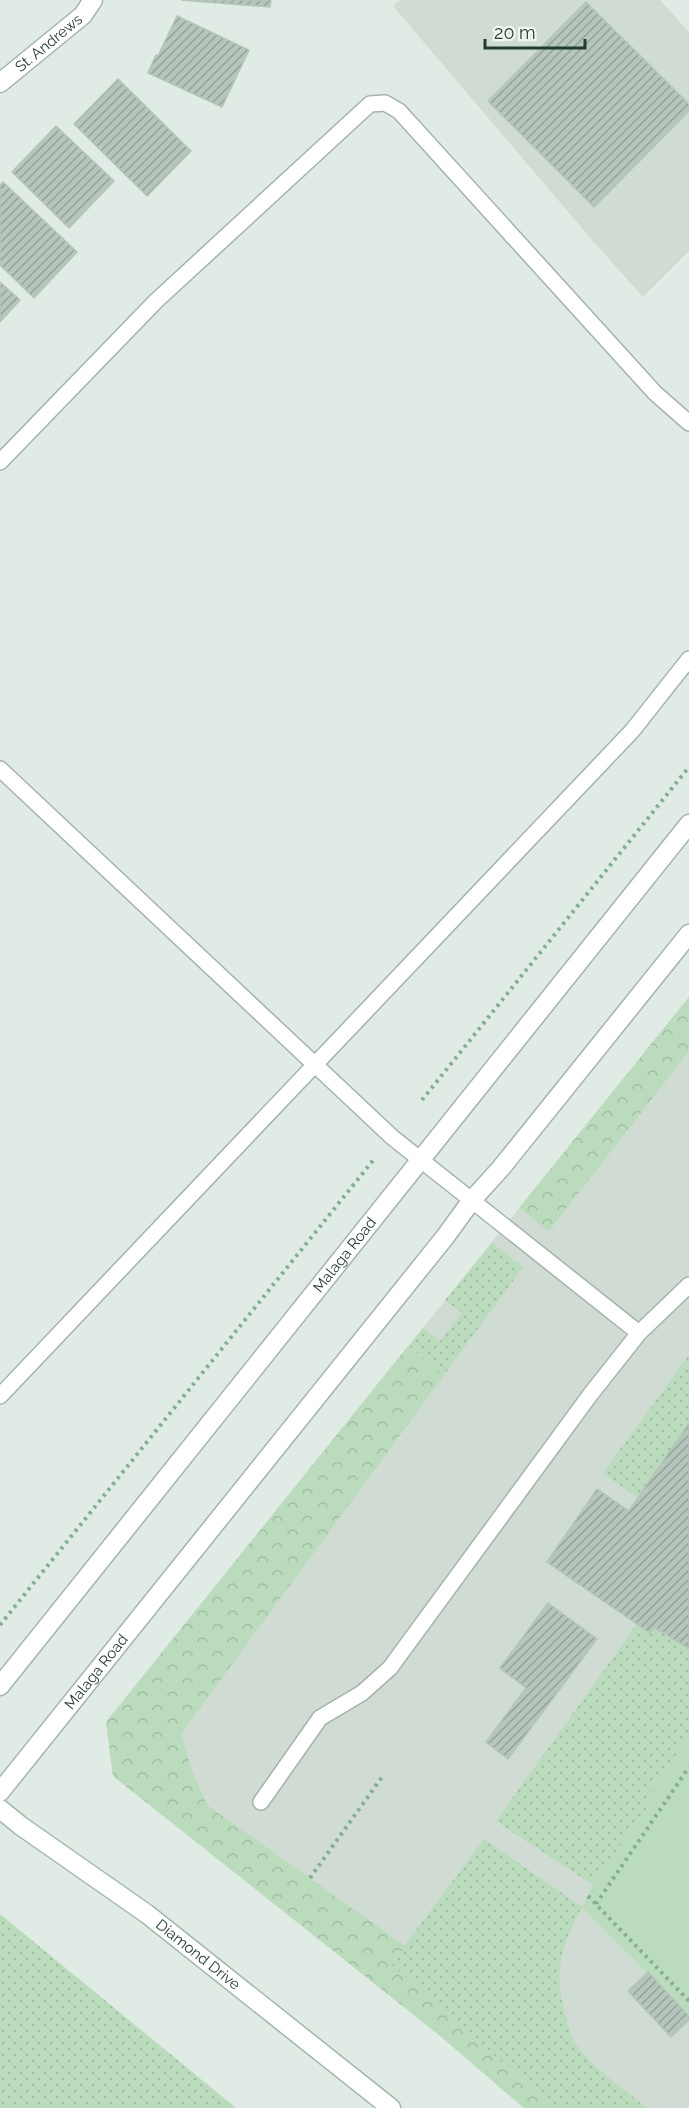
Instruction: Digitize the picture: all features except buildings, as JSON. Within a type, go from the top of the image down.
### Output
[{"type":"street","name":"St. Andrews","points":[[0,83],[83,15],[93,0]]},
{"type":"street","name":"Malaga Road","points":[[0,1686],[689,824]]},
{"type":"street","name":"Malaga Road","points":[[0,1792],[438,1246],[472,1200],[501,1168],[689,934]]},
{"type":"street","name":"Diamond Drive","points":[[0,1809],[147,1914],[391,2108]]},
{"type":"lane","points":[[0,462],[156,301],[370,104],[384,103],[399,111],[655,393],[689,423]]},
{"type":"lane","points":[[0,1396],[632,731],[689,659]]},
{"type":"lane","points":[[0,769],[392,1137],[639,1333]]},
{"type":"lane","points":[[261,1802],[320,1718],[362,1693],[390,1668],[562,1432],[639,1333],[689,1285]]},
{"type":"path","points":[[422,1100],[689,767]]},
{"type":"path","points":[[0,1625],[375,1158]]},
{"type":"path","points":[[596,1904],[689,1767]]},
{"type":"path","points":[[310,1878],[382,1777]]},
{"type":"path","points":[[588,1896],[689,2001]]},
{"type":"shaded area","points":[[400,0],[660,0],[689,32],[689,251],[643,297],[393,6]]},
{"type":"shaded area","points":[[689,997],[689,2108],[524,2108],[439,2035],[113,1776],[106,1722]]},
{"type":"green space","points":[[689,997],[689,1051],[549,1231],[519,1208]]},
{"type":"green space","points":[[492,1243],[523,1267],[444,1375],[409,1346],[423,1328],[440,1341],[462,1313],[445,1300]]},
{"type":"green space","points":[[408,1346],[444,1375],[181,1734],[191,1768],[207,1805],[405,1946],[391,1964],[554,2108],[524,2108],[439,2035],[113,1776],[106,1722]]},
{"type":"green space","points":[[689,1355],[689,1423],[638,1498],[603,1473]]},
{"type":"green space","points":[[637,1624],[650,1633],[654,1627],[689,1649],[689,1737],[651,1791],[656,1795],[593,1885],[496,1821]]},
{"type":"green space","points":[[689,1737],[689,2016],[582,1907],[593,1885],[656,1796],[650,1791]]},
{"type":"green space","points":[[484,1839],[582,1907],[568,1935],[561,1960],[562,2001],[571,2034],[575,2043],[590,2061],[647,2108],[554,2108],[391,1964]]},
{"type":"green space","points":[[0,1914],[236,2108],[0,2108]]}]
